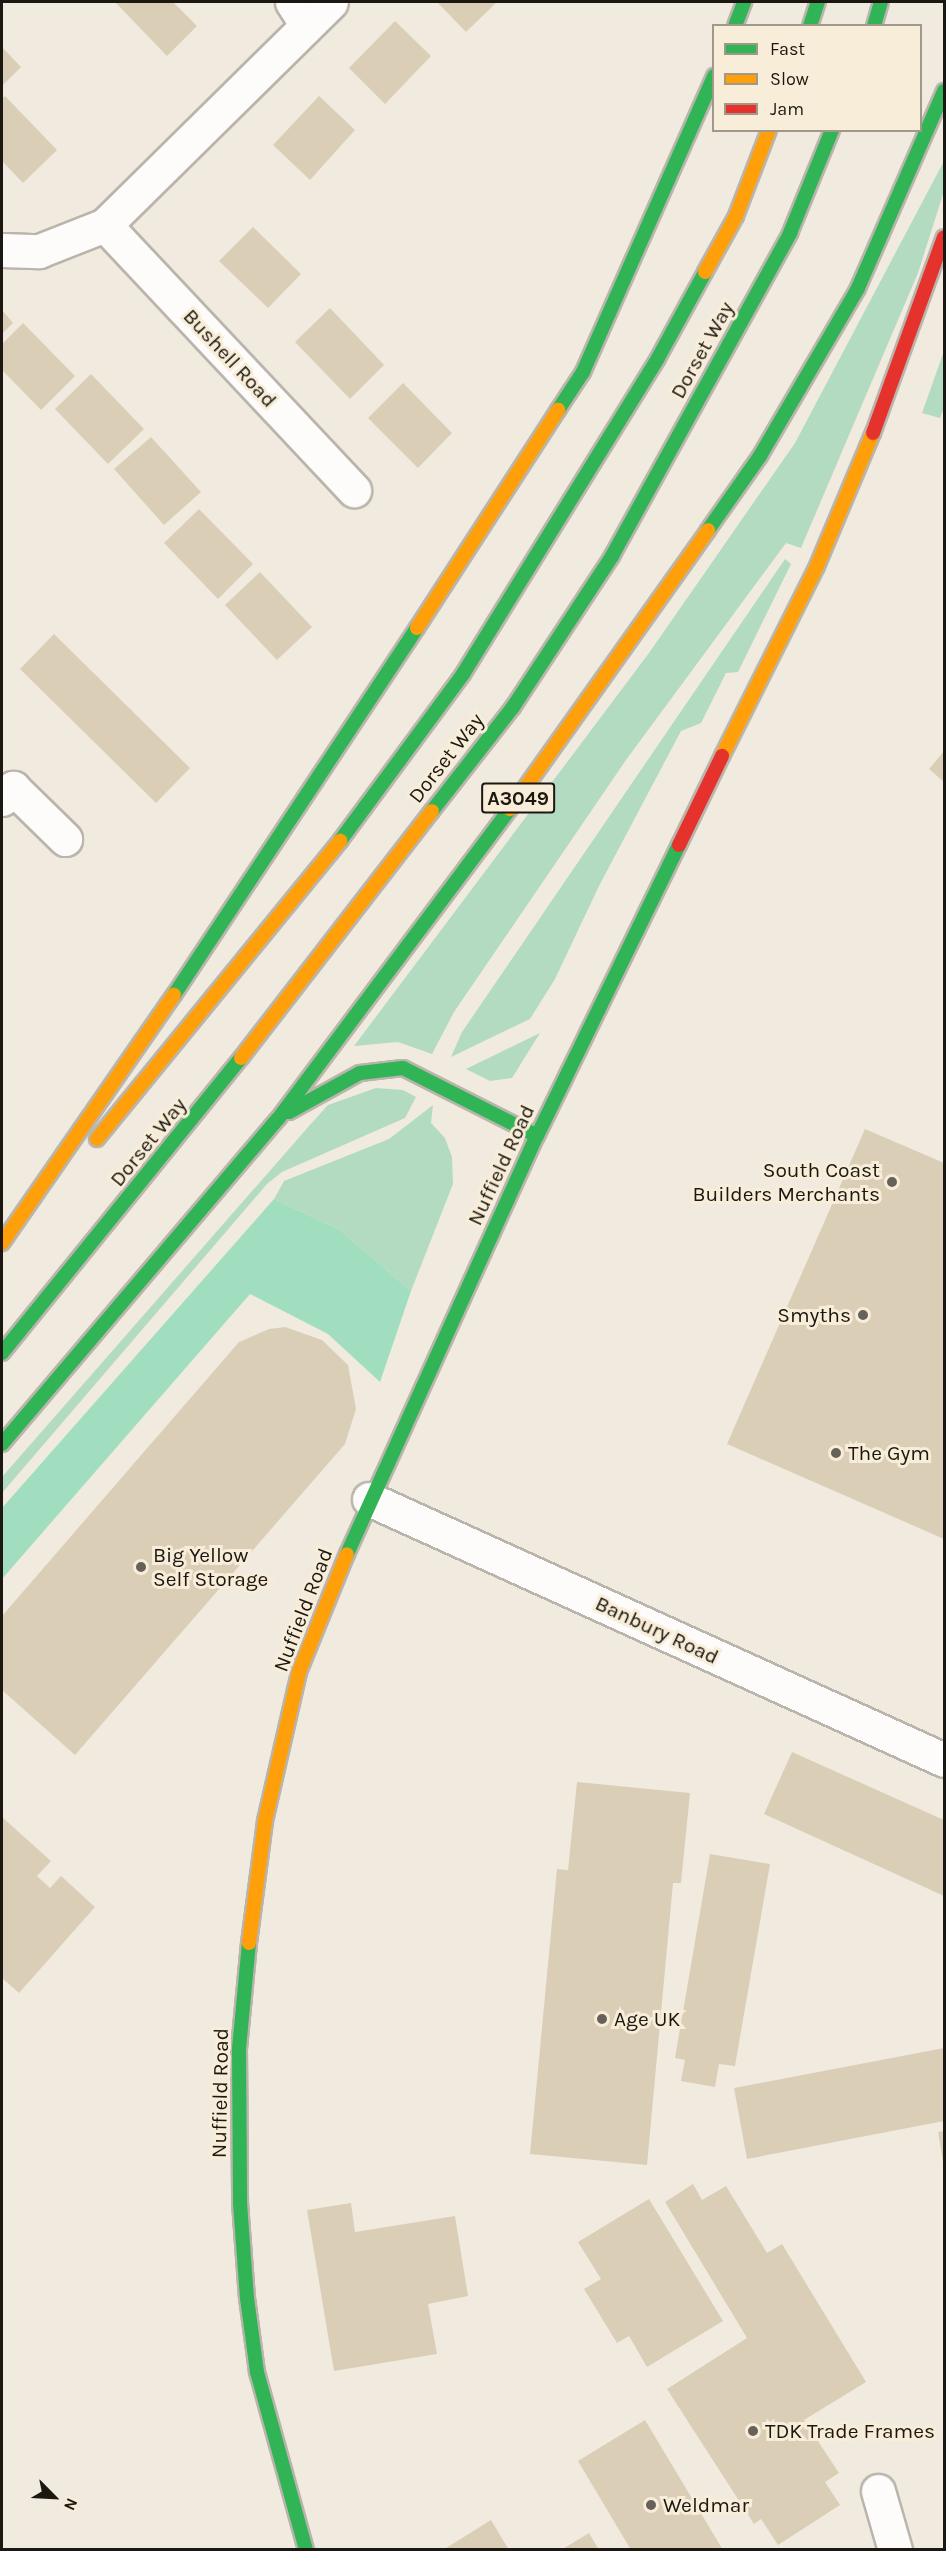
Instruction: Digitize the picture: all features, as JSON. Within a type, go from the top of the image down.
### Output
[{"type":"main road","points":[[736,24],[744,2]]},
{"type":"main road","points":[[811,24],[818,2]]},
{"type":"main road","points":[[875,24],[881,2]]},
{"type":"main road","points":[[2,1243],[240,900],[583,372],[712,81]]},
{"type":"main road","name":"A3049","points":[[2,1444],[278,1119],[562,739],[760,456],[858,288],[945,91]]},
{"type":"main road","name":"Dorset Way","points":[[85,1155],[341,840],[463,674],[658,358],[736,216],[769,132]]},
{"type":"main road","name":"Dorset Way","points":[[2,1353],[163,1158],[513,707],[612,556],[668,455],[790,233],[831,132]]},
{"type":"main road","name":"Nuffield Road","points":[[303,2549],[257,2372],[247,2298],[240,2203],[239,2049],[253,1894],[265,1821],[299,1672],[369,1499],[537,1136],[817,566],[894,382],[945,237]]},
{"type":"main road","points":[[278,1119],[360,1073],[403,1068],[537,1136]]},
{"type":"main road","points":[[2,1257],[62,1183]]},
{"type":"street","points":[[2,250],[39,250],[105,225],[299,13],[331,2]]},
{"type":"street","name":"Bushell Road","points":[[105,225],[354,490]]},
{"type":"street","points":[[2,799],[13,788],[64,839]]},
{"type":"street","name":"Banbury Road","points":[[369,1499],[945,1760]]},
{"type":"street","points":[[879,2491],[895,2550]]},
{"type":"green space","points":[[944,161],[944,191],[918,273],[801,548],[786,543],[626,760],[454,1012],[432,1054],[398,1042],[354,1046],[649,653],[795,443]]},
{"type":"green space","points":[[944,351],[944,408],[940,418],[922,413]]},
{"type":"green space","points":[[785,559],[791,564],[738,672],[726,673],[701,723],[681,731],[599,886],[555,979],[530,1019],[451,1057],[462,1032]]},
{"type":"green space","points":[[540,1033],[512,1078],[490,1081],[466,1069]]},
{"type":"green space","points":[[376,1088],[403,1090],[416,1097],[405,1118],[282,1172],[267,1184],[2,1493],[2,1477],[328,1105]]},
{"type":"green space","points":[[433,1105],[431,1123],[445,1138],[452,1157],[453,1184],[411,1291],[340,1230],[274,1199],[284,1181],[389,1139]]},
{"type":"green space","points":[[274,1199],[340,1230],[411,1291],[380,1382],[328,1334],[250,1294],[2,1579],[2,1508]]},
{"type":"building","points":[[115,2],[173,2],[197,26],[167,56]]},
{"type":"building","points":[[437,2],[497,2],[466,32]]},
{"type":"building","points":[[395,21],[431,56],[385,104],[349,68]]},
{"type":"building","points":[[2,47],[21,67],[2,86]]},
{"type":"building","points":[[5,96],[57,150],[23,183],[2,161],[2,99]]},
{"type":"building","points":[[319,96],[355,130],[310,180],[273,145]]},
{"type":"building","points":[[253,227],[301,274],[268,308],[219,261]]},
{"type":"building","points":[[330,308],[384,365],[350,399],[295,342]]},
{"type":"building","points":[[2,310],[13,323],[2,334]]},
{"type":"building","points":[[23,323],[75,376],[41,410],[2,370],[2,344]]},
{"type":"building","points":[[91,374],[144,429],[108,464],[55,409]]},
{"type":"building","points":[[403,383],[452,433],[418,468],[368,418]]},
{"type":"building","points":[[151,437],[201,492],[164,525],[114,469]]},
{"type":"building","points":[[199,509],[253,564],[218,599],[164,543]]},
{"type":"building","points":[[260,572],[312,627],[277,660],[225,605]]},
{"type":"building","points":[[54,634],[190,768],[156,803],[20,669]]},
{"type":"building","points":[[944,751],[944,782],[929,769]]},
{"type":"building","points":[[865,1129],[944,1163],[944,1539],[727,1444]]},
{"type":"building","name":"Big Yellow Self Storage","points":[[285,1327],[322,1340],[348,1365],[356,1409],[345,1444],[75,1755],[2,1690],[2,1616],[239,1342],[269,1329]]},
{"type":"building","points":[[792,1752],[944,1820],[944,1896],[764,1814]]},
{"type":"building","name":"Age UK","points":[[577,1782],[690,1793],[681,1883],[673,1883],[647,2165],[530,2154],[557,1869],[568,1870]]},
{"type":"building","points":[[2,1817],[51,1861],[37,1876],[50,1888],[61,1876],[95,1907],[19,1993],[2,1978]]},
{"type":"building","points":[[710,1854],[770,1864],[735,2066],[719,2064],[715,2087],[681,2081],[685,2060],[675,2058]]},
{"type":"building","points":[[944,2048],[944,2121],[747,2159],[734,2088]]},
{"type":"building","points":[[944,2131],[944,2161],[943,2162],[938,2132]]},
{"type":"building","points":[[693,2184],[702,2200],[726,2186],[767,2253],[782,2244],[866,2382],[804,2420],[839,2473],[825,2482],[840,2505],[778,2545],[761,2519],[754,2524],[667,2389],[747,2338],[665,2202]]},
{"type":"building","points":[[649,2199],[723,2321],[647,2367],[629,2336],[617,2343],[584,2289],[601,2279],[578,2242]]},
{"type":"building","points":[[351,2203],[355,2232],[455,2216],[468,2296],[428,2304],[437,2354],[334,2371],[307,2210]]},
{"type":"building","name":"Weldmar","points":[[645,2420],[723,2550],[631,2550],[578,2461]]},
{"type":"building","points":[[491,2520],[509,2550],[443,2550]]},
{"type":"building","points":[[589,2533],[599,2550],[561,2550]]},
{"type":"traffic: fast","points":[[736,24],[744,2]]},
{"type":"traffic: fast","points":[[811,24],[818,2]]},
{"type":"traffic: fast","points":[[875,24],[881,2]]},
{"type":"traffic: fast","points":[[558,410],[583,372],[712,81]]},
{"type":"traffic: fast","points":[[708,530],[760,456],[858,288],[944,91]]},
{"type":"traffic: fast","points":[[432,811],[513,707],[612,556],[790,233],[831,132]]},
{"type":"traffic: fast","points":[[340,841],[463,674],[658,358],[705,272]]},
{"type":"traffic: fast","points":[[174,995],[417,628]]},
{"type":"traffic: fast","points":[[2,1444],[278,1119],[510,809]]},
{"type":"traffic: fast","points":[[347,1554],[537,1136],[679,845]]},
{"type":"traffic: fast","points":[[2,1353],[241,1058]]},
{"type":"traffic: fast","points":[[289,1112],[360,1073],[403,1068],[537,1136]]},
{"type":"traffic: fast","points":[[249,1943],[239,2049],[240,2203],[247,2298],[257,2372],[306,2550]]},
{"type":"traffic: slow","points":[[705,272],[736,216],[768,132]]},
{"type":"traffic: slow","points":[[417,628],[558,410]]},
{"type":"traffic: slow","points":[[722,756],[817,566],[873,433]]},
{"type":"traffic: slow","points":[[510,809],[708,530]]},
{"type":"traffic: slow","points":[[241,1058],[432,811]]},
{"type":"traffic: slow","points":[[97,1139],[340,841]]},
{"type":"traffic: slow","points":[[2,1243],[174,995]]},
{"type":"traffic: slow","points":[[249,1943],[265,1821],[299,1672],[347,1554]]},
{"type":"traffic: jam","points":[[873,433],[944,237]]},
{"type":"traffic: jam","points":[[679,845],[722,756]]},
{"type":"place","name":"South Coast Builders Merchants","points":[[892,1182]]},
{"type":"place","name":"Smyths","points":[[863,1315]]},
{"type":"place","name":"The Gym","points":[[836,1453]]},
{"type":"place","name":"Big Yellow Self Storage","points":[[141,1567]]},
{"type":"place","name":"Age UK","points":[[602,2019]]},
{"type":"place","name":"TDK Trade Frames","points":[[753,2431]]},
{"type":"place","name":"Weldmar","points":[[651,2505]]}]
